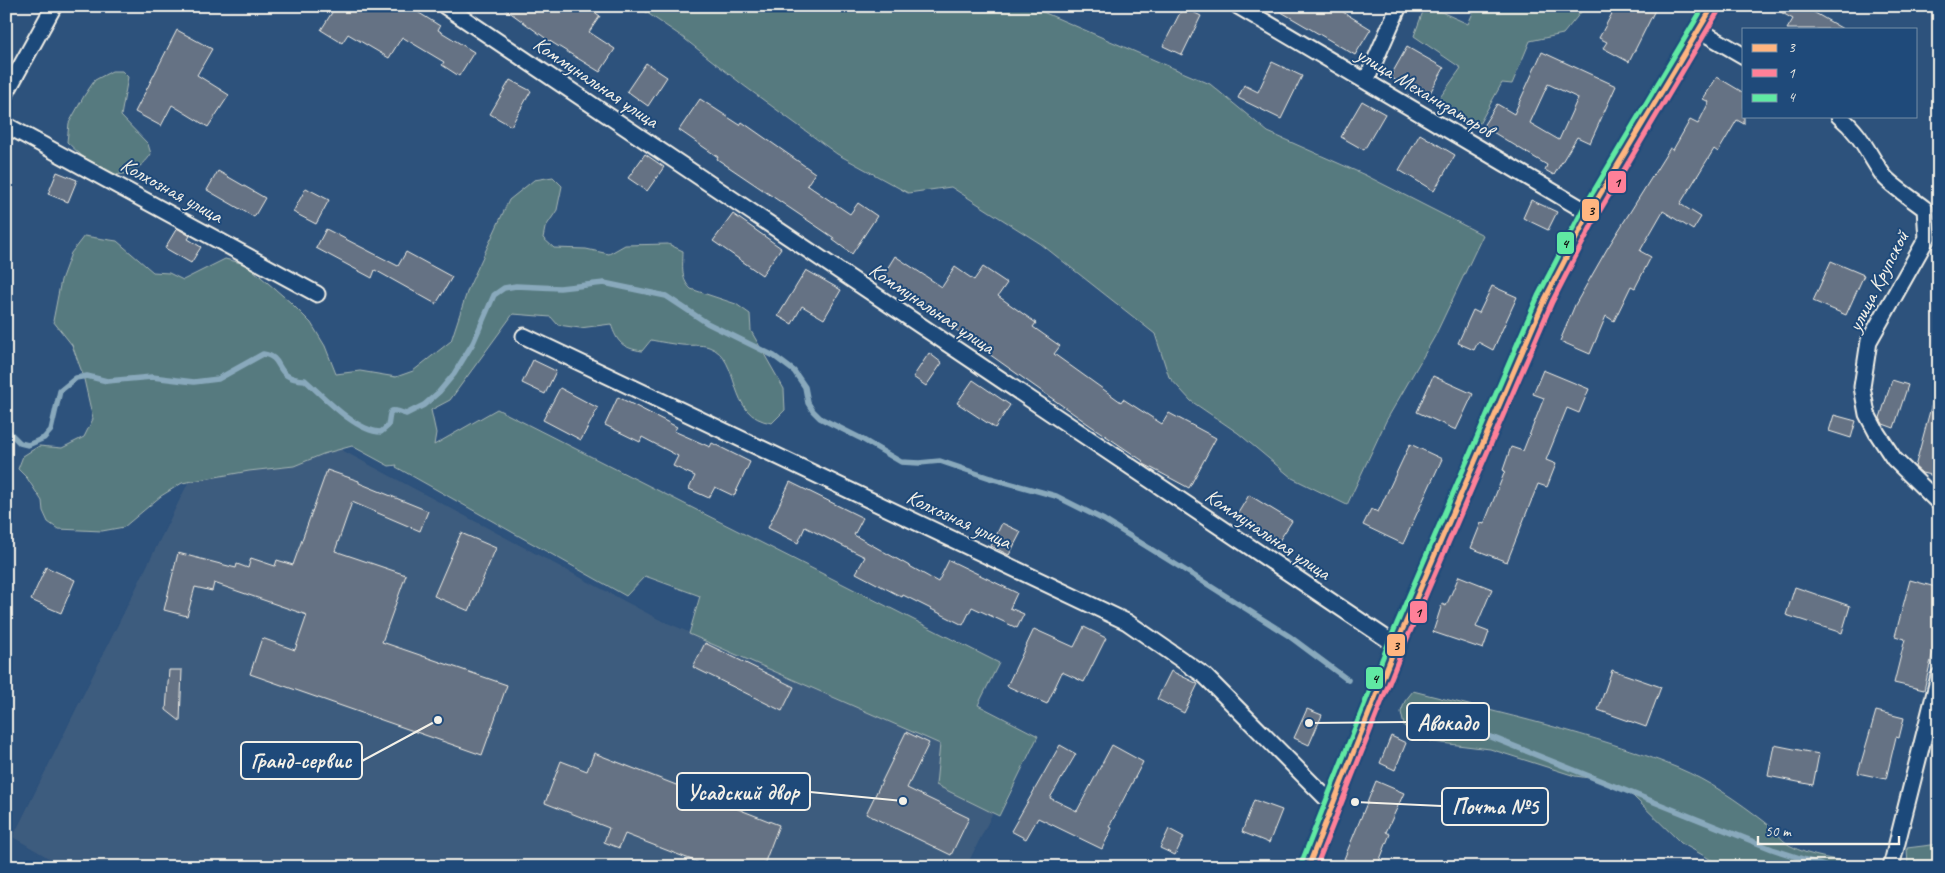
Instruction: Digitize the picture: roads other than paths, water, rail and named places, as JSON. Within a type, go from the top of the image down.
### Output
[{"type":"street","points":[[6,93],[54,6]]},
{"type":"street","name":"Коммунальная улица","points":[[445,6],[1396,645]]},
{"type":"street","name":"улица Механизаторов","points":[[1238,6],[1590,214]]},
{"type":"street","points":[[1366,82],[1399,6]]},
{"type":"street","points":[[1308,867],[1396,645],[1545,299],[1590,214],[1713,6]]},
{"type":"street","points":[[1699,30],[1742,55]]},
{"type":"street","name":"улица Крупской","points":[[1841,118],[1853,128],[1884,177],[1925,209],[1927,238],[1869,340],[1862,386],[1868,414],[1877,433],[1894,460],[1939,504]]},
{"type":"street","name":"Колхозная улица","points":[[6,124],[317,294]]},
{"type":"street","name":"Колхозная улица","points":[[524,336],[1127,622],[1205,676],[1333,805]]},
{"type":"street","points":[[1892,864],[1939,676]]},
{"type":"waterway","points":[[6,429],[20,443],[28,445],[44,438],[51,430],[60,391],[76,378],[87,376],[107,381],[152,377],[194,382],[218,379],[263,354],[275,359],[283,372],[288,376],[305,380],[351,420],[361,426],[381,432],[388,426],[391,412],[396,411],[406,414],[424,405],[439,392],[454,374],[473,343],[494,295],[504,288],[516,286],[560,288],[604,283],[666,296],[707,323],[774,356],[794,371],[805,387],[808,403],[820,418],[860,438],[901,462],[940,461],[990,478],[1056,496],[1104,520],[1289,636],[1348,680]]},
{"type":"waterway","points":[[1416,707],[1772,849],[1828,867]]},
{"type":"place","name":"Гранд-сервис","points":[[438,720]]},
{"type":"place","name":"Авокадо","points":[[1309,723]]},
{"type":"place","name":"Усадский двор","points":[[903,801]]},
{"type":"place","name":"Почта №5","points":[[1355,802]]}]
